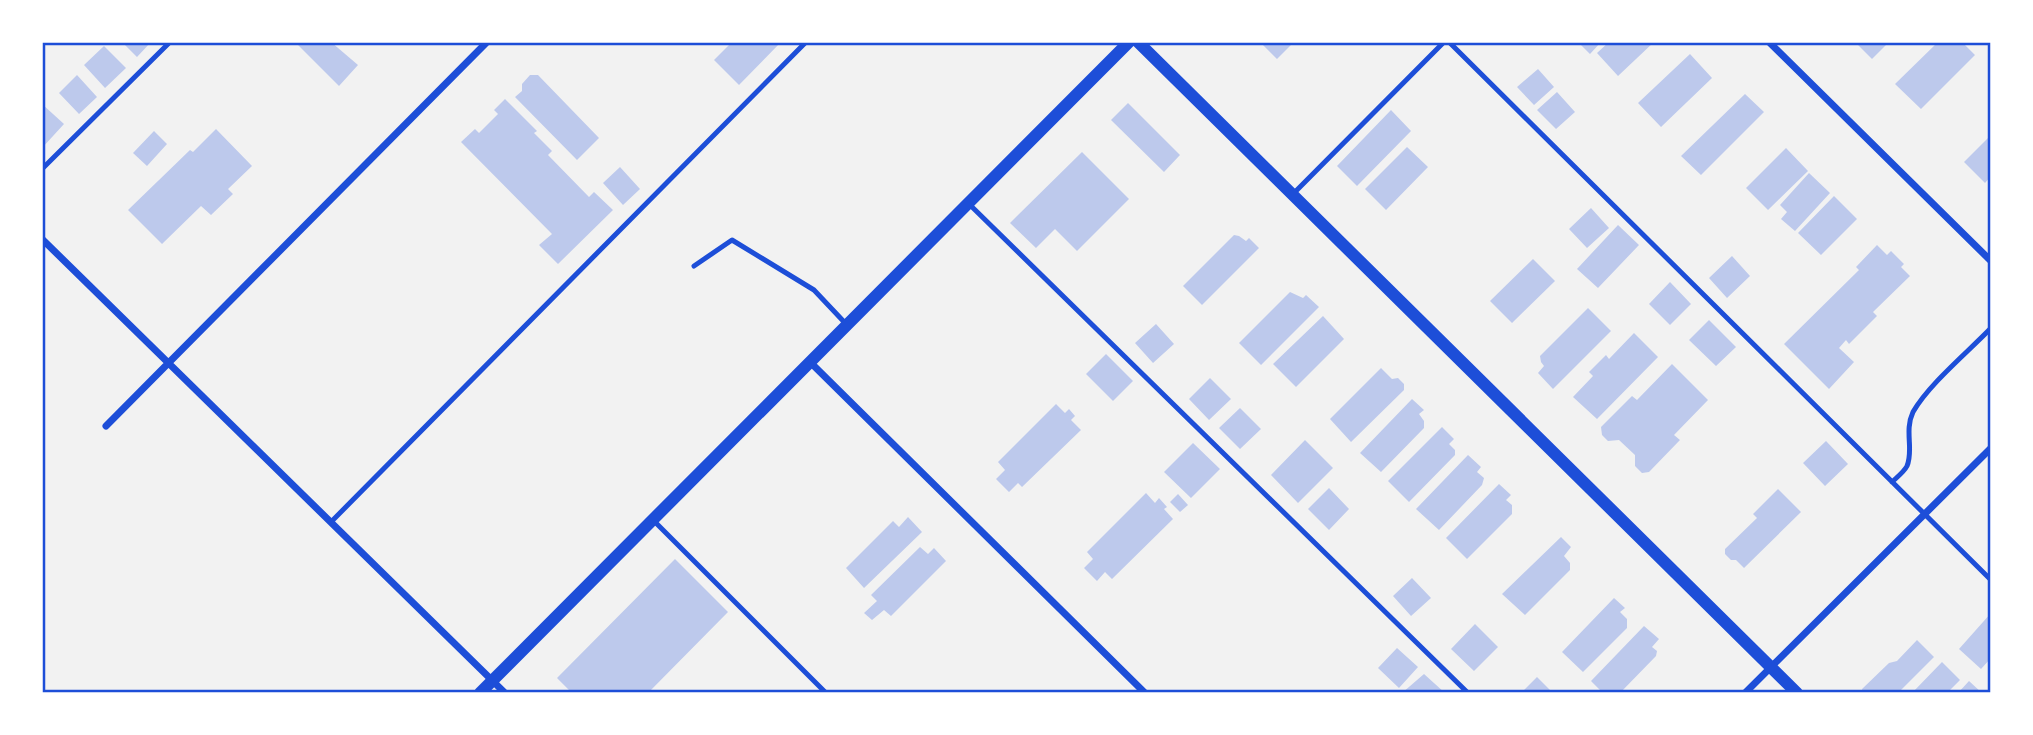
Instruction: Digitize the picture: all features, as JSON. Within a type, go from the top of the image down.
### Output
[{"type":"street","points":[[106,426],[487,42]]},
{"type":"street","points":[[480,693],[1129,42]]},
{"type":"street","points":[[1138,42],[1797,693]]},
{"type":"street","points":[[1769,42],[1991,261]]},
{"type":"street","points":[[42,239],[505,693]]},
{"type":"street","points":[[810,362],[1145,693]]},
{"type":"street","points":[[1745,693],[1991,448]]},
{"type":"lane","points":[[42,169],[170,42]]},
{"type":"lane","points":[[331,522],[806,42]]},
{"type":"lane","points":[[1292,195],[1447,42],[1991,580]]},
{"type":"lane","points":[[968,203],[1468,693]]},
{"type":"lane","points":[[694,266],[732,240],[814,290],[847,325]]},
{"type":"lane","points":[[1892,482],[1907,466],[1907,431],[1912,414],[1924,396],[1991,328]]},
{"type":"lane","points":[[653,520],[826,693]]},
{"type":"building","points":[[122,42],[151,42],[137,57]]},
{"type":"building","points":[[331,42],[358,65],[339,86],[297,44]]},
{"type":"building","points":[[732,42],[781,42],[739,85],[714,60]]},
{"type":"building","points":[[1260,42],[1294,42],[1277,59]]},
{"type":"building","points":[[1578,42],[1601,42],[1590,54]]},
{"type":"building","points":[[1609,42],[1654,42],[1618,76],[1597,53]]},
{"type":"building","points":[[1855,42],[1889,42],[1872,59]]},
{"type":"building","points":[[1938,42],[1962,42],[1975,55],[1921,109],[1895,84]]},
{"type":"building","points":[[104,46],[126,68],[105,88],[84,65]]},
{"type":"building","points":[[1690,54],[1712,78],[1661,127],[1638,103]]},
{"type":"building","points":[[1538,69],[1554,87],[1534,105],[1517,87]]},
{"type":"building","points":[[77,75],[97,97],[79,114],[59,93]]},
{"type":"building","points":[[530,75],[538,75],[599,138],[577,160],[515,97],[522,91],[522,84]]},
{"type":"building","points":[[1557,92],[1575,112],[1556,129],[1537,110]]},
{"type":"building","points":[[1745,94],[1764,112],[1701,175],[1681,156]]},
{"type":"building","points":[[505,99],[537,131],[534,133],[552,151],[548,155],[589,197],[594,192],[613,210],[558,264],[539,245],[552,234],[461,142],[475,129],[479,133],[498,114],[494,110]]},
{"type":"building","points":[[1128,103],[1180,155],[1164,172],[1111,120]]},
{"type":"building","points":[[42,104],[64,124],[42,148]]},
{"type":"building","points":[[1391,110],[1411,131],[1357,186],[1337,166]]},
{"type":"building","points":[[216,129],[252,166],[228,189],[233,194],[211,215],[201,206],[162,244],[128,210],[190,150],[193,152]]},
{"type":"building","points":[[154,131],[167,144],[147,166],[133,153]]},
{"type":"building","points":[[1991,135],[1991,176],[1985,183],[1964,162]]},
{"type":"building","points":[[1407,147],[1428,167],[1386,210],[1365,189]]},
{"type":"building","points":[[1786,148],[1808,171],[1768,210],[1746,188]]},
{"type":"building","points":[[1082,152],[1129,199],[1077,251],[1055,229],[1036,248],[1010,223]]},
{"type":"building","points":[[620,167],[640,189],[623,205],[603,183]]},
{"type":"building","points":[[1809,173],[1830,193],[1795,231],[1781,219],[1787,212],[1780,205]]},
{"type":"building","points":[[1834,196],[1857,219],[1821,255],[1798,233]]},
{"type":"building","points":[[1591,208],[1609,228],[1587,248],[1569,229]]},
{"type":"building","points":[[1618,225],[1639,245],[1598,288],[1577,269]]},
{"type":"building","points":[[1234,235],[1246,241],[1249,238],[1259,248],[1202,305],[1183,286]]},
{"type":"building","points":[[1877,245],[1887,255],[1891,251],[1904,264],[1901,267],[1910,276],[1873,312],[1877,316],[1849,344],[1846,340],[1839,348],[1854,362],[1829,389],[1784,344],[1859,270],[1856,267]]},
{"type":"building","points":[[1732,256],[1750,276],[1727,298],[1709,278]]},
{"type":"building","points":[[1533,259],[1555,281],[1512,323],[1490,301]]},
{"type":"building","points":[[1670,282],[1691,304],[1670,325],[1649,304]]},
{"type":"building","points":[[1290,292],[1303,298],[1306,295],[1319,307],[1261,365],[1239,343]]},
{"type":"building","points":[[1588,308],[1611,331],[1553,389],[1538,373],[1544,366],[1540,356]]},
{"type":"building","points":[[1323,316],[1344,339],[1296,387],[1273,364]]},
{"type":"building","points":[[1709,320],[1736,347],[1716,366],[1689,340]]},
{"type":"building","points":[[1156,324],[1174,344],[1153,363],[1135,343]]},
{"type":"building","points":[[1634,333],[1658,357],[1597,419],[1573,397],[1593,376],[1589,372],[1606,355],[1609,359]]},
{"type":"building","points":[[1106,354],[1133,381],[1113,401],[1086,374]]},
{"type":"building","points":[[1672,364],[1708,400],[1674,435],[1680,440],[1649,472],[1642,473],[1635,466],[1635,455],[1619,440],[1608,441],[1602,435],[1601,427],[1632,396],[1637,400]]},
{"type":"building","points":[[1381,368],[1392,379],[1398,378],[1404,384],[1404,390],[1351,442],[1330,419]]},
{"type":"building","points":[[1210,378],[1231,399],[1209,420],[1189,399]]},
{"type":"building","points":[[1412,399],[1424,410],[1419,414],[1424,421],[1424,428],[1381,472],[1360,453]]},
{"type":"building","points":[[1056,404],[1065,413],[1069,409],[1075,416],[1071,420],[1081,430],[1022,487],[1018,483],[1009,492],[996,479],[1005,470],[998,462]]},
{"type":"building","points":[[1240,408],[1261,429],[1240,449],[1219,428]]},
{"type":"building","points":[[1442,427],[1454,439],[1449,444],[1455,450],[1455,455],[1409,502],[1388,481]]},
{"type":"building","points":[[1305,440],[1333,468],[1298,503],[1271,475]]},
{"type":"building","points":[[1826,441],[1848,464],[1825,486],[1803,463]]},
{"type":"building","points":[[1193,443],[1220,469],[1191,498],[1164,472]]},
{"type":"building","points":[[1468,455],[1481,467],[1477,472],[1484,478],[1482,485],[1439,530],[1416,509]]},
{"type":"building","points":[[1499,484],[1511,495],[1506,500],[1512,505],[1512,514],[1467,559],[1446,538]]},
{"type":"building","points":[[1329,488],[1349,509],[1329,530],[1308,509]]},
{"type":"building","points":[[1778,489],[1801,512],[1744,568],[1725,554],[1725,549],[1757,518],[1753,514]]},
{"type":"building","points":[[1146,493],[1155,503],[1159,498],[1173,519],[1112,579],[1105,572],[1097,581],[1084,568],[1093,559],[1087,552]]},
{"type":"building","points":[[1178,494],[1188,505],[1180,512],[1170,502]]},
{"type":"building","points":[[908,517],[922,532],[864,588],[846,568],[893,521],[899,527]]},
{"type":"building","points":[[1561,537],[1571,547],[1564,556],[1570,563],[1570,570],[1525,615],[1502,594]]},
{"type":"building","points":[[920,547],[928,554],[934,548],[946,561],[891,616],[884,610],[872,620],[864,613],[877,601],[871,595]]},
{"type":"building","points":[[675,559],[728,612],[648,693],[572,693],[557,678]]},
{"type":"building","points":[[1412,578],[1431,598],[1411,616],[1393,596]]},
{"type":"building","points":[[1614,598],[1625,608],[1620,612],[1627,619],[1627,628],[1583,672],[1562,652]]},
{"type":"building","points":[[1991,613],[1991,658],[1981,669],[1959,649]]},
{"type":"building","points":[[1475,624],[1498,647],[1474,671],[1451,649]]},
{"type":"building","points":[[1644,626],[1659,639],[1652,647],[1657,651],[1656,656],[1620,693],[1603,693],[1591,681]]},
{"type":"building","points":[[1917,640],[1934,657],[1898,693],[1863,693],[1862,689],[1889,663],[1897,661]]},
{"type":"building","points":[[1397,648],[1418,667],[1399,688],[1378,668]]},
{"type":"building","points":[[1942,662],[1960,680],[1947,693],[1912,693]]},
{"type":"building","points":[[1424,674],[1445,693],[1402,693]]},
{"type":"building","points":[[1537,677],[1553,693],[1521,693]]},
{"type":"building","points":[[1969,681],[1982,693],[1958,693]]}]
